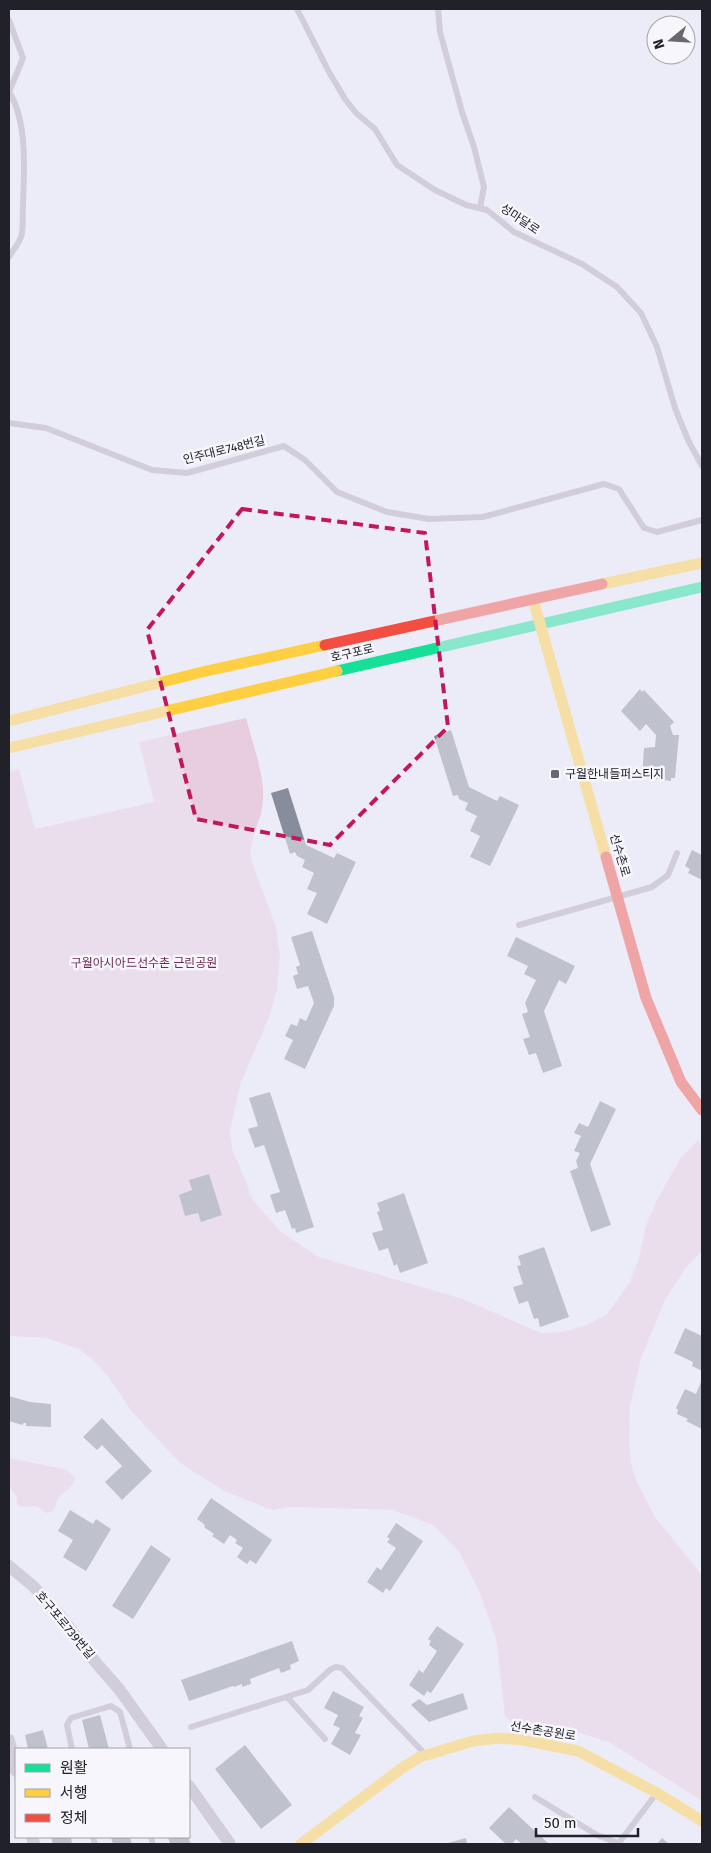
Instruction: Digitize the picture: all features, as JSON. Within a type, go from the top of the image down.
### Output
[{"type":"main road","name":"호구포로","points":[[9,720],[202,672],[702,563]]},
{"type":"main road","name":"호구포로","points":[[9,748],[208,700],[702,587]]},
{"type":"main road","name":"선수촌로","points":[[533,599],[646,998],[681,1082],[702,1110]]},
{"type":"main road","name":"선수촌공원로","points":[[300,1844],[402,1768],[426,1755],[474,1741],[498,1738],[523,1740],[578,1751],[657,1793],[702,1822]]},
{"type":"street","name":"호구포로739번길","points":[[9,1566],[33,1586],[61,1617],[119,1689],[161,1748]]},
{"type":"street","points":[[9,1740],[15,1767]]},
{"type":"street","points":[[190,1787],[230,1844]]},
{"type":"lane","name":"성마달로","points":[[297,9],[345,99],[356,113],[375,130],[397,165],[435,190],[466,205],[486,210],[514,232],[589,268],[618,287],[641,312],[656,347],[674,408],[702,466]]},
{"type":"lane","points":[[438,9],[440,32],[484,187],[480,208]]},
{"type":"lane","points":[[9,20],[23,58],[9,92],[19,115],[24,162],[22,235],[9,257]]},
{"type":"lane","name":"인주대로748번길","points":[[9,423],[46,428],[152,470],[187,473],[284,446],[305,460],[337,492],[387,512],[430,519],[482,517],[604,484],[619,488],[644,528],[657,532],[702,520]]},
{"type":"lane","points":[[519,925],[652,887],[660,883],[668,875],[678,853]]},
{"type":"lane","points":[[191,1727],[308,1690],[331,1669],[336,1667],[342,1668],[426,1755]]},
{"type":"lane","points":[[287,1696],[325,1739]]},
{"type":"lane","points":[[72,1748],[67,1725],[71,1718],[111,1706],[120,1712],[130,1748]]},
{"type":"lane","points":[[535,1797],[597,1834],[618,1844],[657,1793]]},
{"type":"highlighted area","points":[[242,509],[425,533],[448,727],[330,845],[196,819],[147,630]]},
{"type":"green space","name":"구월아시아드선수촌 근린공원","points":[[246,718],[255,748],[263,791],[262,808],[252,843],[251,859],[276,927],[280,956],[277,990],[269,1017],[240,1085],[230,1131],[232,1148],[253,1200],[280,1231],[319,1257],[463,1299],[541,1333],[562,1332],[587,1325],[607,1314],[630,1282],[639,1258],[646,1225],[657,1200],[680,1159],[698,1140],[702,1144],[702,1251],[687,1266],[665,1300],[641,1358],[630,1407],[629,1443],[631,1463],[637,1482],[655,1517],[702,1575],[702,1801],[609,1742],[556,1726],[510,1721],[505,1716],[496,1639],[478,1589],[459,1552],[433,1525],[393,1510],[293,1507],[272,1510],[224,1491],[180,1463],[132,1412],[107,1375],[92,1359],[78,1349],[46,1338],[9,1336],[9,772],[19,769],[35,829],[154,802],[139,742]]},
{"type":"green space","points":[[9,1458],[67,1470],[75,1477],[74,1482],[60,1496],[55,1508],[51,1512],[46,1513],[37,1506],[20,1507],[17,1504],[17,1497],[9,1486]]},
{"type":"building","points":[[640,689],[642,692],[644,690],[674,722],[670,726],[673,735],[679,735],[675,778],[671,778],[671,781],[642,777],[644,748],[655,747],[656,735],[646,724],[640,731],[621,711]]},
{"type":"building","points":[[451,730],[469,787],[497,801],[500,796],[519,805],[490,866],[470,857],[480,836],[470,831],[477,816],[465,810],[468,803],[459,799],[458,795],[453,796],[434,736]]},
{"type":"building","points":[[288,788],[306,845],[334,858],[337,853],[356,862],[327,924],[307,914],[317,893],[307,889],[314,873],[302,867],[305,860],[297,856],[295,852],[290,854],[271,793]]},
{"type":"building","points":[[692,850],[702,855],[702,880],[688,873],[690,869],[685,866]]},
{"type":"building","points":[[312,931],[334,997],[334,1006],[305,1069],[284,1059],[293,1040],[285,1036],[291,1024],[297,1026],[300,1018],[306,1021],[314,1003],[308,986],[297,989],[293,976],[298,974],[296,967],[300,965],[291,937]]},
{"type":"building","points":[[516,937],[575,966],[566,984],[559,980],[544,1011],[562,1066],[543,1073],[536,1053],[529,1055],[523,1039],[530,1037],[522,1014],[528,1012],[525,1003],[536,980],[524,974],[528,966],[507,956]]},
{"type":"building","points":[[270,1092],[314,1227],[296,1233],[295,1228],[292,1229],[285,1210],[276,1213],[270,1195],[280,1192],[264,1145],[255,1148],[248,1129],[258,1126],[249,1098]]},
{"type":"building","points":[[600,1101],[616,1109],[590,1164],[611,1225],[591,1232],[570,1171],[578,1168],[576,1161],[580,1153],[574,1151],[581,1136],[574,1133],[579,1123],[588,1127]]},
{"type":"building","points":[[209,1174],[222,1215],[201,1222],[198,1213],[185,1216],[179,1195],[192,1190],[189,1180]]},
{"type":"building","points":[[404,1193],[428,1263],[400,1273],[397,1264],[394,1266],[388,1248],[379,1251],[372,1233],[383,1230],[377,1212],[380,1211],[377,1203]]},
{"type":"building","points":[[544,1247],[569,1317],[540,1327],[538,1318],[534,1319],[528,1301],[519,1304],[513,1287],[523,1284],[517,1266],[521,1265],[518,1256]]},
{"type":"building","points":[[685,1328],[702,1336],[702,1371],[692,1366],[693,1362],[674,1353]]},
{"type":"building","points":[[702,1379],[702,1429],[677,1414],[678,1410],[676,1408],[685,1389],[696,1394]]},
{"type":"building","points":[[9,1396],[30,1402],[51,1404],[51,1427],[26,1426],[26,1423],[22,1425],[9,1421]]},
{"type":"building","points":[[102,1418],[152,1471],[122,1500],[105,1482],[122,1466],[102,1445],[97,1450],[83,1437]]},
{"type":"building","points":[[211,1498],[272,1540],[256,1564],[250,1560],[247,1564],[237,1557],[243,1548],[235,1543],[237,1540],[230,1535],[224,1544],[212,1536],[214,1534],[197,1519]]},
{"type":"building","points":[[70,1510],[93,1524],[96,1519],[111,1529],[86,1571],[63,1557],[73,1540],[58,1531]]},
{"type":"building","points":[[396,1523],[423,1541],[390,1591],[386,1588],[383,1593],[367,1582],[377,1567],[381,1570],[396,1548],[387,1542],[390,1539],[387,1537]]},
{"type":"building","points":[[151,1545],[171,1559],[133,1619],[112,1606]]},
{"type":"building","points":[[437,1626],[464,1644],[431,1693],[427,1691],[424,1696],[409,1685],[419,1670],[423,1673],[437,1651],[429,1645],[431,1641],[428,1639]]},
{"type":"building","points":[[292,1641],[299,1661],[290,1665],[291,1669],[281,1673],[279,1668],[250,1679],[251,1684],[242,1687],[242,1684],[233,1686],[189,1701],[181,1680]]},
{"type":"building","points":[[333,1691],[364,1707],[359,1716],[363,1718],[355,1733],[361,1735],[350,1755],[331,1744],[340,1728],[333,1725],[338,1715],[324,1708]]},
{"type":"building","points":[[463,1693],[468,1709],[429,1722],[411,1705],[419,1699],[427,1705]]},
{"type":"building","points":[[100,1715],[109,1748],[89,1748],[82,1720]]},
{"type":"building","points":[[43,1730],[48,1748],[28,1748],[25,1735]]},
{"type":"building","points":[[245,1745],[292,1805],[261,1829],[215,1769]]},
{"type":"building","points":[[509,1807],[549,1844],[522,1844],[516,1839],[512,1844],[506,1844],[489,1828]]},
{"type":"building","points":[[51,1838],[71,1838],[72,1844],[53,1844]]},
{"type":"building","points":[[111,1838],[130,1838],[132,1844],[113,1844]]},
{"type":"building","points":[[168,1838],[188,1838],[191,1844],[170,1844]]},
{"type":"building","points":[[466,1838],[467,1844],[444,1844]]},
{"type":"building","points":[[662,1838],[669,1844],[657,1844]]},
{"type":"traffic: fast","points":[[337,671],[702,587]]},
{"type":"traffic: slow","points":[[602,584],[702,563]]},
{"type":"traffic: slow","points":[[533,599],[606,857]]},
{"type":"traffic: slow","points":[[9,721],[202,672],[325,645]]},
{"type":"traffic: slow","points":[[9,748],[337,671]]},
{"type":"traffic: slow","points":[[301,1844],[402,1768],[420,1757],[473,1741],[498,1738],[523,1740],[578,1751],[657,1793],[702,1821]]},
{"type":"traffic: jam","points":[[325,645],[602,584]]},
{"type":"traffic: jam","points":[[606,857],[646,998],[681,1082],[702,1110]]},
{"type":"place","name":"구월한내들퍼스티지","points":[[555,774]]}]
